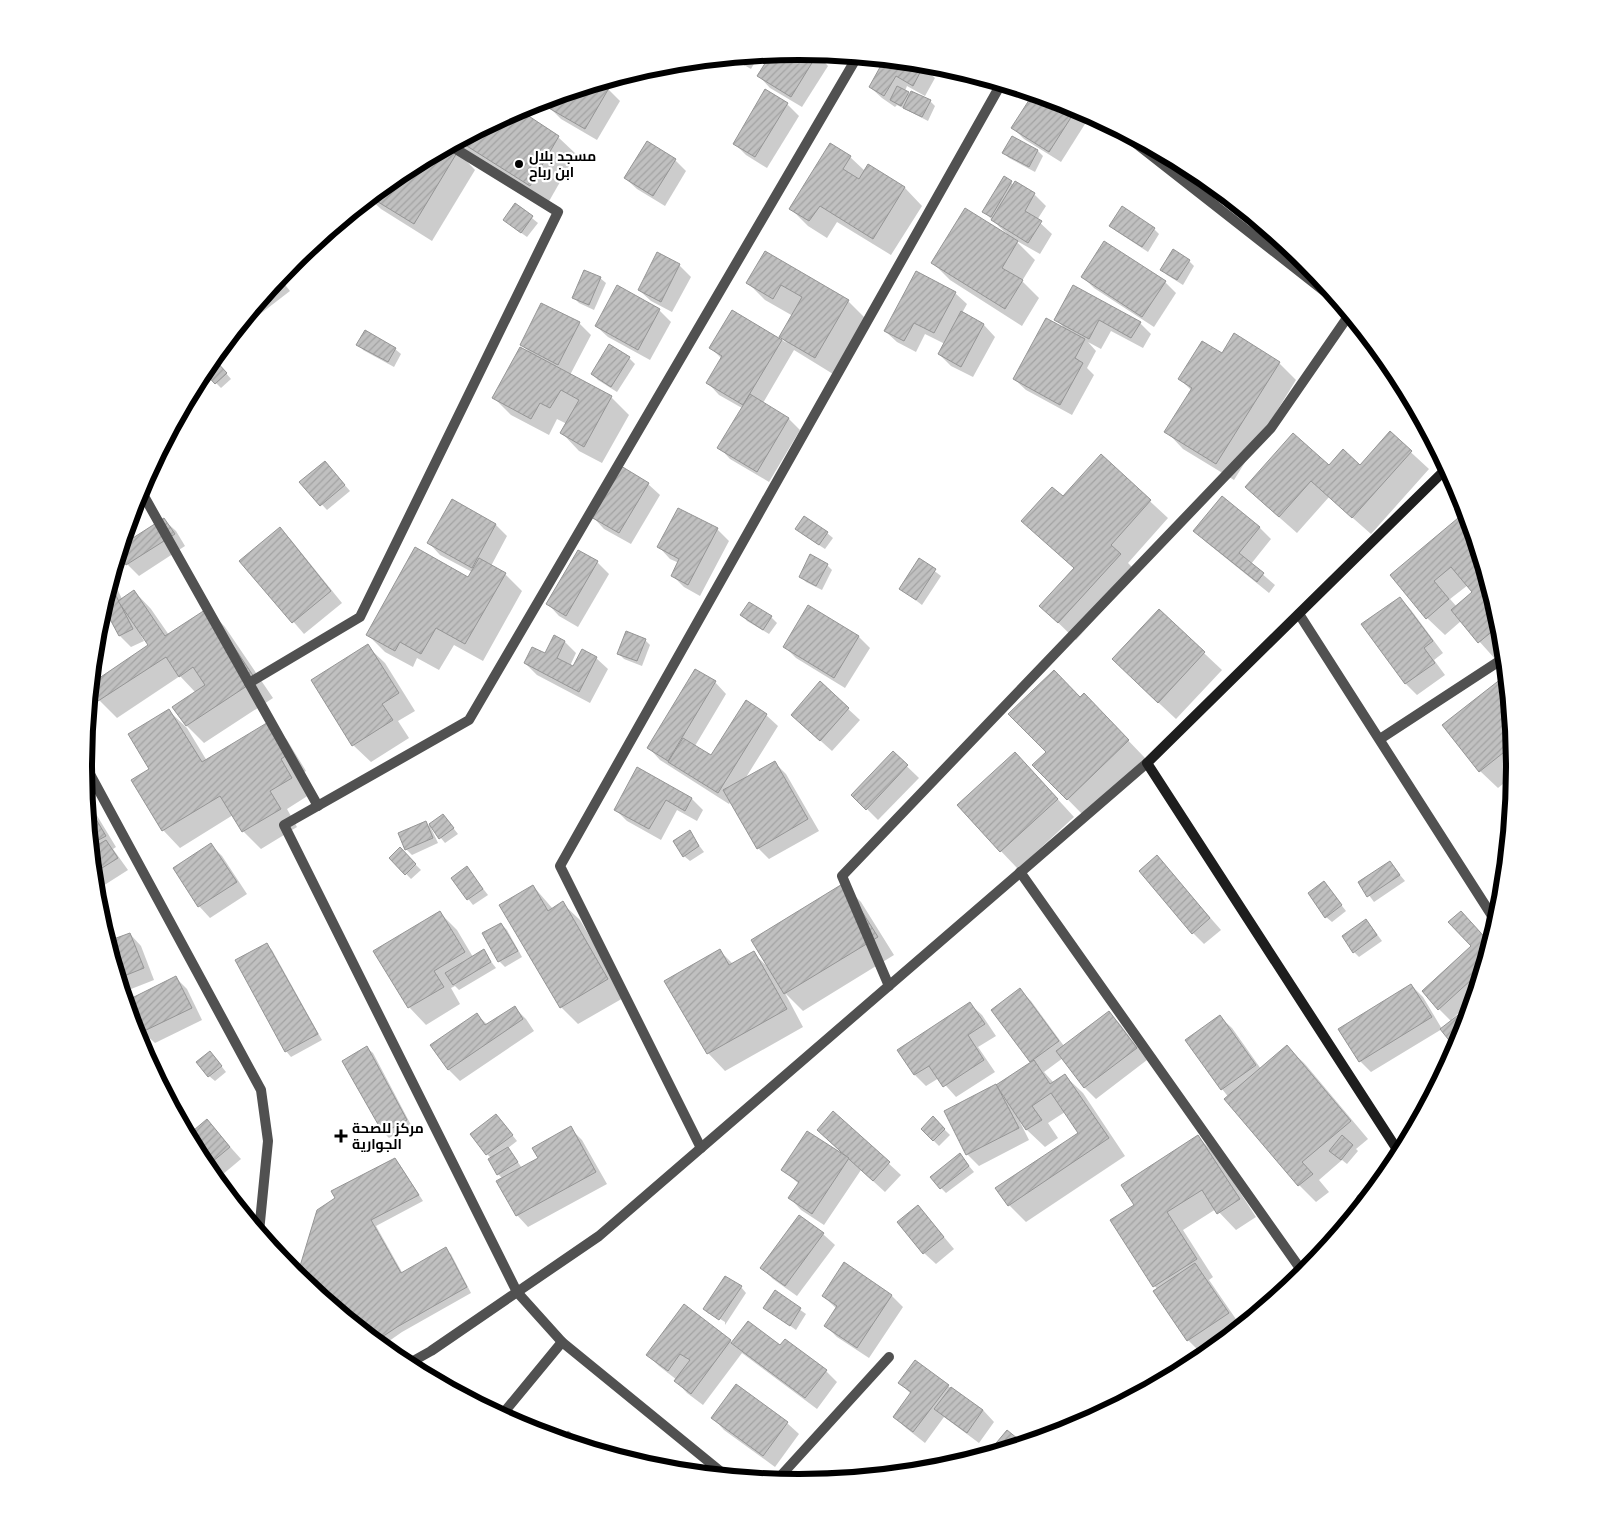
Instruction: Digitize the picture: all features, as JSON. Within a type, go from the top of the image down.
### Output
[{"type":"main road","points":[[1395,1146],[1147,763],[1442,473]]},
{"type":"street","points":[[716,1469],[562,1342],[517,1292],[284,824],[469,720],[854,63]]},
{"type":"street","points":[[701,1148],[560,866],[998,89]]},
{"type":"street","points":[[249,683],[360,617],[558,212],[456,149]]},
{"type":"street","points":[[1146,151],[1314,283]]},
{"type":"street","points":[[889,986],[842,876],[1271,428],[1346,319]]},
{"type":"street","points":[[145,498],[318,806]]},
{"type":"street","points":[[1299,614],[1490,913]]},
{"type":"street","points":[[1380,739],[1498,662]]},
{"type":"street","points":[[414,1360],[431,1351],[599,1236],[1147,763]]},
{"type":"street","points":[[93,779],[261,1090],[268,1141],[260,1224]]},
{"type":"street","points":[[1020,872],[1299,1267]]},
{"type":"street","points":[[506,1410],[562,1342]]},
{"type":"street","points":[[782,1473],[889,1357]]},
{"type":"building","points":[[766,61],[813,61],[791,97],[757,76]]},
{"type":"building","points":[[881,65],[921,71],[913,86],[896,76],[884,96],[869,87]]},
{"type":"building","points":[[897,86],[909,92],[901,106],[890,100]]},
{"type":"building","points":[[607,87],[609,88],[585,129],[547,107]]},
{"type":"building","points":[[765,89],[788,103],[755,157],[733,144]]},
{"type":"building","points":[[911,91],[931,100],[922,117],[903,108]]},
{"type":"building","points":[[1030,99],[1072,115],[1049,152],[1011,128]]},
{"type":"building","name":"مسجد بلال ابن رباح","points":[[527,115],[559,136],[530,186],[465,145]]},
{"type":"building","points":[[1012,136],[1038,150],[1029,167],[1002,153]]},
{"type":"building","points":[[647,141],[676,159],[653,196],[624,178]]},
{"type":"building","points":[[830,143],[851,156],[843,169],[859,179],[868,164],[905,187],[873,239],[820,206],[809,221],[789,209]]},
{"type":"building","points":[[455,149],[458,151],[414,224],[376,201],[406,179]]},
{"type":"building","points":[[1004,176],[1012,181],[991,217],[982,212]]},
{"type":"building","points":[[1015,181],[1035,193],[1025,211],[1042,221],[1028,243],[991,220]]},
{"type":"building","points":[[515,203],[533,216],[521,233],[503,220]]},
{"type":"building","points":[[1122,206],[1155,228],[1142,247],[1109,226]]},
{"type":"building","points":[[965,208],[1018,241],[1002,268],[1023,280],[1005,309],[931,263]]},
{"type":"building","points":[[1104,241],[1166,281],[1142,317],[1081,277]]},
{"type":"building","points":[[1173,249],[1190,260],[1177,280],[1160,270]]},
{"type":"building","points":[[765,251],[849,300],[815,358],[779,337],[802,297],[781,285],[773,299],[746,283]]},
{"type":"building","points":[[657,252],[680,264],[661,302],[638,290]]},
{"type":"building","points":[[584,270],[601,277],[589,305],[572,298]]},
{"type":"building","points":[[916,271],[956,292],[934,333],[914,323],[904,341],[884,331]]},
{"type":"building","points":[[617,285],[660,309],[638,350],[595,326]]},
{"type":"building","points":[[1073,285],[1141,322],[1131,338],[1099,320],[1089,339],[1054,320]]},
{"type":"building","points":[[541,303],[580,322],[558,365],[520,345]]},
{"type":"building","points":[[732,310],[782,340],[743,405],[706,383],[722,356],[709,348]]},
{"type":"building","points":[[961,311],[984,324],[961,367],[938,354]]},
{"type":"building","points":[[1046,318],[1085,339],[1075,358],[1083,363],[1060,405],[1013,379]]},
{"type":"building","points":[[365,330],[396,348],[388,362],[356,345]]},
{"type":"building","points":[[1234,333],[1280,362],[1216,464],[1164,432],[1192,388],[1178,379],[1202,341],[1222,353]]},
{"type":"building","points":[[609,344],[630,357],[611,387],[591,374]]},
{"type":"building","points":[[520,347],[612,396],[584,447],[560,433],[579,400],[561,390],[550,408],[540,403],[531,419],[492,398]]},
{"type":"building","points":[[218,364],[227,373],[215,384],[209,377]]},
{"type":"building","points":[[750,394],[789,418],[757,472],[717,448]]},
{"type":"building","points":[[1390,431],[1412,451],[1352,518],[1311,481],[1279,517],[1245,487],[1293,433],[1329,465],[1343,449],[1360,465]]},
{"type":"building","points":[[1101,454],[1151,500],[1111,545],[1121,554],[1058,623],[1039,606],[1074,568],[1021,521],[1052,487],[1063,496]]},
{"type":"building","points":[[325,461],[345,485],[320,506],[299,482]]},
{"type":"building","points":[[621,466],[649,483],[619,533],[591,517]]},
{"type":"building","points":[[1222,496],[1260,527],[1239,553],[1264,573],[1257,582],[1193,531]]},
{"type":"building","points":[[452,499],[496,524],[472,568],[427,543]]},
{"type":"building","points":[[678,508],[718,528],[688,585],[671,576],[679,559],[657,547]]},
{"type":"building","points":[[804,516],[828,532],[819,545],[795,529]]},
{"type":"building","points":[[1460,517],[1482,584],[1492,631],[1478,643],[1451,610],[1472,592],[1451,567],[1434,581],[1449,599],[1426,619],[1390,575]]},
{"type":"building","points":[[164,518],[175,534],[126,565],[123,561],[130,540]]},
{"type":"building","points":[[280,527],[331,591],[292,623],[239,561]]},
{"type":"building","points":[[415,547],[468,577],[479,558],[506,573],[465,644],[436,628],[421,654],[400,642],[395,651],[366,635]]},
{"type":"building","points":[[578,550],[598,561],[566,616],[546,604]]},
{"type":"building","points":[[810,554],[828,564],[816,586],[799,577]]},
{"type":"building","points":[[919,558],[936,569],[916,600],[899,589]]},
{"type":"building","points":[[134,590],[165,636],[208,608],[256,680],[186,726],[172,707],[205,685],[193,667],[179,677],[166,657],[98,701],[96,698],[98,679],[148,645],[118,601]]},
{"type":"building","points":[[114,592],[133,629],[119,636],[109,617]]},
{"type":"building","points":[[1400,597],[1433,641],[1424,648],[1435,663],[1405,684],[1361,624]]},
{"type":"building","points":[[749,602],[772,616],[763,630],[740,615]]},
{"type":"building","points":[[808,605],[859,636],[834,678],[783,647]]},
{"type":"building","points":[[1159,609],[1205,652],[1158,703],[1112,659]]},
{"type":"building","points":[[626,631],[646,639],[637,661],[617,654]]},
{"type":"building","points":[[554,635],[565,641],[557,658],[573,666],[582,649],[597,657],[579,692],[524,663],[532,647],[545,653]]},
{"type":"building","points":[[368,644],[399,693],[382,704],[393,720],[352,746],[311,680]]},
{"type":"building","points":[[695,669],[716,681],[668,761],[647,748]]},
{"type":"building","points":[[1054,670],[1080,697],[1084,693],[1129,740],[1067,800],[1032,765],[1046,752],[1008,714]]},
{"type":"building","points":[[1500,679],[1505,751],[1479,772],[1442,725]]},
{"type":"building","points":[[820,681],[849,708],[820,741],[791,715]]},
{"type":"building","points":[[746,700],[767,714],[718,793],[668,762],[683,738],[711,755]]},
{"type":"building","points":[[169,709],[202,762],[270,721],[290,753],[281,759],[292,778],[270,791],[281,809],[242,832],[220,796],[162,831],[131,780],[149,769],[128,734]]},
{"type":"building","points":[[893,751],[908,765],[866,810],[851,795]]},
{"type":"building","points":[[1015,752],[1058,799],[1000,852],[957,805]]},
{"type":"building","points":[[775,761],[808,819],[757,849],[723,790]]},
{"type":"building","points":[[637,767],[692,798],[685,811],[666,800],[649,829],[614,810]]},
{"type":"building","points":[[443,814],[454,828],[439,839],[429,824]]},
{"type":"building","points":[[94,816],[106,836],[96,841]]},
{"type":"building","points":[[426,821],[433,838],[405,850],[398,833]]},
{"type":"building","points":[[690,830],[699,846],[683,857],[673,841]]},
{"type":"building","points":[[106,840],[118,858],[100,869],[97,846]]},
{"type":"building","points":[[211,843],[237,882],[198,907],[173,868]]},
{"type":"building","points":[[400,847],[416,864],[405,875],[389,858]]},
{"type":"building","points":[[1157,855],[1210,918],[1192,934],[1139,871]]},
{"type":"building","points":[[1390,861],[1400,875],[1367,897],[1358,882]]},
{"type":"building","points":[[467,866],[483,889],[467,900],[451,878]]},
{"type":"building","points":[[1324,881],[1342,905],[1325,918],[1308,893]]},
{"type":"building","points":[[844,883],[878,937],[784,994],[751,940]]},
{"type":"building","points":[[533,885],[548,911],[563,901],[608,979],[560,1008],[499,905]]},
{"type":"building","points":[[440,911],[465,952],[434,971],[444,987],[408,1008],[373,951]]},
{"type":"building","points":[[1461,911],[1485,937],[1473,978],[1438,1010],[1422,991],[1471,946],[1448,922]]},
{"type":"building","points":[[1366,919],[1377,935],[1353,953],[1342,936]]},
{"type":"building","points":[[501,923],[518,951],[498,962],[482,933]]},
{"type":"building","points":[[130,933],[144,968],[124,976],[114,939]]},
{"type":"building","points":[[267,943],[318,1034],[285,1052],[235,960]]},
{"type":"building","points":[[484,949],[491,962],[453,985],[445,973]]},
{"type":"building","points":[[720,949],[729,965],[754,951],[787,1009],[707,1054],[664,981]]},
{"type":"building","points":[[176,976],[192,1008],[144,1031],[132,998]]},
{"type":"building","points":[[1411,984],[1432,1017],[1359,1062],[1338,1029]]},
{"type":"building","points":[[1020,988],[1059,1041],[1030,1062],[991,1010]]},
{"type":"building","points":[[970,1002],[985,1024],[968,1035],[984,1060],[943,1087],[929,1066],[914,1075],[897,1050]]},
{"type":"building","points":[[515,1006],[523,1019],[448,1070],[430,1045],[477,1013],[485,1025]]},
{"type":"building","points":[[1109,1011],[1137,1048],[1084,1088],[1056,1051]]},
{"type":"building","points":[[1461,1013],[1450,1042],[1440,1029]]},
{"type":"building","points":[[1220,1015],[1256,1065],[1221,1090],[1185,1040]]},
{"type":"building","points":[[1287,1045],[1351,1121],[1302,1162],[1313,1174],[1298,1186],[1224,1099]]},
{"type":"building","points":[[367,1046],[407,1120],[383,1133],[342,1061]]},
{"type":"building","points":[[210,1051],[222,1066],[208,1077],[196,1062]]},
{"type":"building","points":[[1034,1060],[1050,1084],[1065,1074],[1109,1138],[1008,1206],[995,1188],[1078,1133],[1051,1093],[1032,1106],[1042,1120],[1026,1130],[996,1085]]},
{"type":"building","points":[[996,1084],[1019,1128],[966,1155],[944,1111]]},
{"type":"building","points":[[833,1111],[890,1162],[873,1181],[817,1130]]},
{"type":"building","points":[[496,1114],[513,1135],[486,1155],[470,1134]]},
{"type":"building","points":[[933,1116],[945,1129],[933,1141],[921,1129]]},
{"type":"building","points":[[207,1119],[230,1147],[212,1162],[193,1131]]},
{"type":"building","points":[[571,1126],[596,1172],[516,1216],[496,1181],[538,1158],[532,1148]]},
{"type":"building","points":[[807,1131],[849,1158],[812,1214],[788,1198],[799,1182],[781,1170]]},
{"type":"building","points":[[1198,1135],[1240,1199],[1217,1214],[1202,1190],[1167,1212],[1197,1259],[1153,1287],[1110,1220],[1134,1205],[1121,1185]]},
{"type":"building","points":[[1342,1135],[1353,1145],[1341,1160],[1329,1151]]},
{"type":"building","points":[[508,1147],[518,1162],[497,1175],[488,1159]]},
{"type":"building","points":[[960,1153],[969,1166],[940,1189],[930,1177]]},
{"type":"building","points":[[395,1158],[419,1195],[371,1220],[401,1273],[446,1247],[467,1287],[382,1337],[333,1299],[300,1268],[317,1210],[335,1198],[331,1191]]},
{"type":"building","points":[[918,1205],[944,1237],[923,1254],[897,1222]]},
{"type":"building","points":[[799,1215],[824,1233],[785,1286],[760,1268]]},
{"type":"building","points":[[844,1262],[892,1295],[857,1348],[824,1326],[837,1306],[822,1296]]},
{"type":"building","points":[[1195,1263],[1229,1313],[1187,1341],[1153,1291]]},
{"type":"building","points":[[725,1276],[742,1286],[719,1320],[703,1309]]},
{"type":"building","points":[[775,1290],[801,1308],[790,1326],[763,1308]]},
{"type":"building","points":[[684,1304],[731,1340],[691,1394],[674,1381],[690,1360],[680,1354],[668,1371],[646,1355]]},
{"type":"building","points":[[748,1321],[780,1345],[785,1339],[827,1370],[805,1398],[731,1343]]},
{"type":"building","points":[[915,1360],[949,1385],[913,1432],[893,1417],[911,1392],[898,1383]]},
{"type":"building","points":[[736,1384],[788,1422],[763,1456],[711,1418]]},
{"type":"building","points":[[951,1387],[983,1410],[967,1433],[934,1409]]},
{"type":"building","points":[[1007,1430],[1018,1439],[993,1446]]},
{"type":"building","points":[[568,1431],[577,1438],[572,1436],[566,1434]]},
{"type":"place","name":"مسجد بلال ابن رباح","points":[[519,164]]},
{"type":"place","name":"مركز للصحة الجوارية","points":[[341,1136]]}]
